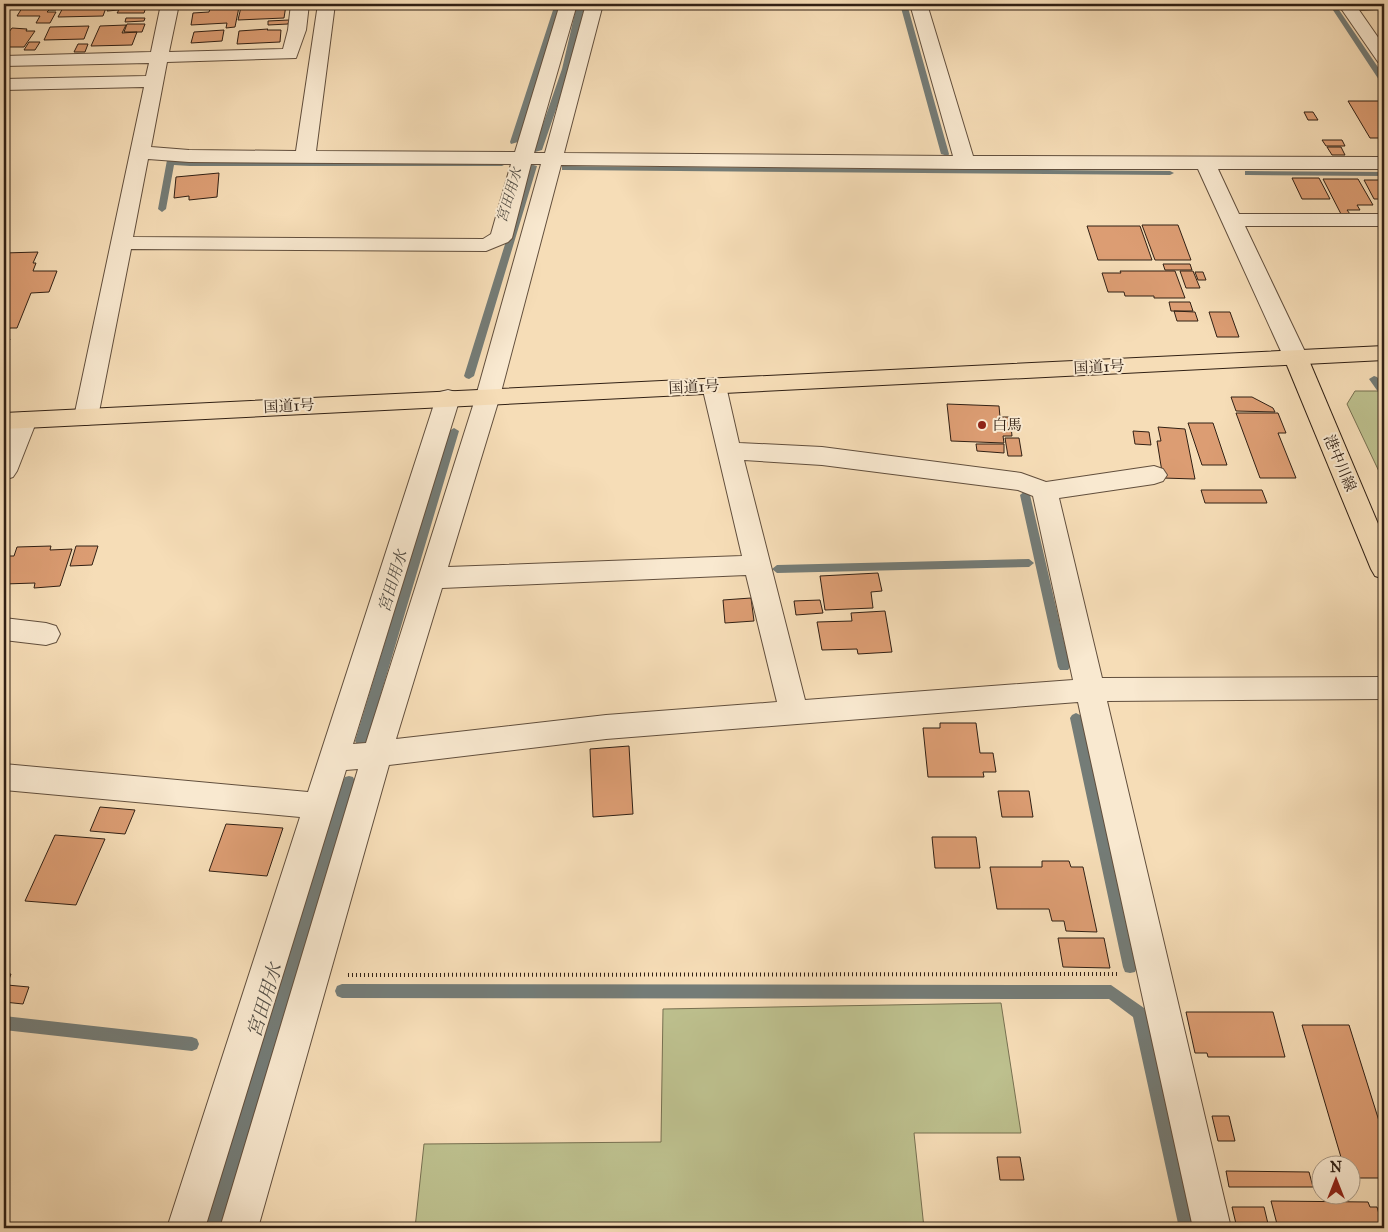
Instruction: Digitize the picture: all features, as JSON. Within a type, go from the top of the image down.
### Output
[{"type":"main road","name":"国道1号","points":[[15,420],[1384,353]]},
{"type":"main road","name":"港中川線","points":[[1296,358],[1384,568]]},
{"type":"street","points":[[86,417],[170,4]]},
{"type":"street","points":[[4,61],[290,54],[297,30],[300,4]]},
{"type":"street","points":[[305,157],[327,4]]},
{"type":"street","points":[[122,243],[486,245],[501,238],[569,4]]},
{"type":"street","points":[[239,1228],[377,754],[488,396],[595,4]]},
{"type":"street","points":[[919,4],[965,163]]},
{"type":"street","points":[[1346,4],[1384,4]]},
{"type":"street","points":[[1346,4],[1384,58]]},
{"type":"street","points":[[4,84],[154,81]]},
{"type":"street","points":[[141,152],[189,156],[965,163],[1384,163]]},
{"type":"street","points":[[1206,164],[1296,358]]},
{"type":"street","points":[[1232,220],[1384,220]]},
{"type":"street","points":[[714,386],[794,713]]},
{"type":"street","points":[[186,1228],[448,398]]},
{"type":"street","points":[[4,471],[15,420]]},
{"type":"street","points":[[729,451],[822,456],[1021,482],[1045,491],[1154,475]]},
{"type":"street","points":[[1045,491],[1212,1228]]},
{"type":"street","points":[[431,578],[757,565]]},
{"type":"street","points":[[4,629],[46,634]]},
{"type":"street","points":[[335,759],[606,727],[1090,690],[1384,688]]},
{"type":"street","points":[[4,778],[320,806]]},
{"type":"path","points":[[313,976],[1154,974]]},
{"type":"green space","points":[[1355,391],[1379,391],[1384,399],[1384,482],[1347,404]]},
{"type":"green space","points":[[1001,1003],[1021,1133],[914,1133],[924,1228],[415,1228],[424,1144],[661,1142],[663,1009]]},
{"type":"building","points":[[60,4],[56,10],[49,10],[47,12],[56,12],[50,23],[36,23],[40,16],[17,16],[24,5]]},
{"type":"building","points":[[65,4],[107,5],[103,16],[58,17]]},
{"type":"building","points":[[110,4],[147,4],[144,13],[117,13],[119,10],[107,11]]},
{"type":"building","points":[[286,5],[284,18],[238,20],[241,7]]},
{"type":"building","points":[[239,7],[235,27],[226,28],[227,23],[191,25],[193,13],[209,12],[210,9]]},
{"type":"building","points":[[126,18],[145,18],[144,21],[125,22]]},
{"type":"building","points":[[289,20],[288,24],[268,25],[268,21]]},
{"type":"building","points":[[127,24],[145,24],[142,32],[124,32]]},
{"type":"building","points":[[126,25],[122,33],[137,32],[132,45],[91,46],[100,26]]},
{"type":"building","points":[[89,26],[84,39],[44,40],[50,27]]},
{"type":"building","points":[[12,28],[35,31],[24,47],[4,47],[4,32],[9,32]]},
{"type":"building","points":[[224,30],[222,41],[191,43],[194,32]]},
{"type":"building","points":[[281,30],[280,42],[237,44],[239,31]]},
{"type":"building","points":[[29,42],[40,42],[35,50],[24,50]]},
{"type":"building","points":[[78,44],[88,44],[85,52],[74,52]]},
{"type":"building","points":[[1348,101],[1384,101],[1384,138],[1370,138]]},
{"type":"building","points":[[1304,112],[1313,112],[1318,120],[1308,120]]},
{"type":"building","points":[[1322,140],[1342,140],[1345,146],[1326,146]]},
{"type":"building","points":[[1327,147],[1341,147],[1345,155],[1332,155]]},
{"type":"building","points":[[219,173],[217,197],[189,200],[189,196],[174,198],[176,177]]},
{"type":"building","points":[[1292,178],[1319,178],[1330,199],[1302,199]]},
{"type":"building","points":[[1323,179],[1358,179],[1373,205],[1357,205],[1360,210],[1347,210],[1350,214],[1341,214]]},
{"type":"building","points":[[1364,180],[1384,180],[1384,199],[1374,199]]},
{"type":"building","points":[[1142,225],[1178,225],[1191,260],[1155,260]]},
{"type":"building","points":[[1087,226],[1140,226],[1152,260],[1098,260]]},
{"type":"building","points":[[38,252],[33,263],[36,263],[33,271],[57,271],[49,292],[31,293],[17,328],[10,328],[4,340],[4,253]]},
{"type":"building","points":[[1163,264],[1190,264],[1192,270],[1165,270]]},
{"type":"building","points":[[1120,271],[1175,271],[1185,298],[1125,296],[1124,292],[1108,292],[1102,273],[1121,273]]},
{"type":"building","points":[[1180,271],[1193,271],[1200,288],[1186,288]]},
{"type":"building","points":[[1195,272],[1203,272],[1206,280],[1198,280]]},
{"type":"building","points":[[1169,302],[1190,302],[1193,311],[1171,311]]},
{"type":"building","points":[[1174,311],[1195,312],[1198,321],[1177,321]]},
{"type":"building","points":[[1209,312],[1230,312],[1239,337],[1217,337]]},
{"type":"building","points":[[10,339],[4,355],[4,340]]},
{"type":"building","points":[[1231,397],[1252,397],[1273,408],[1275,412],[1236,411]]},
{"type":"building","points":[[947,404],[999,406],[1000,417],[1010,417],[1012,436],[1003,436],[1004,443],[951,441]]},
{"type":"building","points":[[1236,413],[1278,413],[1286,433],[1278,433],[1296,478],[1260,478]]},
{"type":"building","points":[[1188,423],[1213,423],[1227,465],[1202,465]]},
{"type":"building","points":[[1158,427],[1185,429],[1195,479],[1163,478],[1157,441],[1161,441]]},
{"type":"building","points":[[1133,431],[1149,432],[1151,445],[1135,444]]},
{"type":"building","points":[[1005,438],[1019,438],[1022,456],[1008,456]]},
{"type":"building","points":[[976,444],[1004,444],[1004,453],[977,451]]},
{"type":"building","points":[[1201,490],[1262,490],[1267,503],[1205,503]]},
{"type":"building","points":[[51,546],[50,550],[72,549],[60,586],[34,588],[35,583],[4,584],[4,556],[14,556],[17,547]]},
{"type":"building","points":[[76,546],[98,546],[92,565],[70,566]]},
{"type":"building","points":[[878,573],[882,591],[871,592],[873,608],[825,610],[820,576]]},
{"type":"building","points":[[751,598],[754,621],[725,623],[723,600]]},
{"type":"building","points":[[820,600],[823,613],[796,615],[794,601]]},
{"type":"building","points":[[885,611],[892,652],[858,654],[857,649],[822,650],[817,622],[852,621],[851,613]]},
{"type":"building","points":[[940,723],[976,723],[980,753],[993,753],[996,772],[983,772],[984,777],[928,777],[923,728],[940,728]]},
{"type":"building","points":[[629,746],[633,814],[593,817],[590,749]]},
{"type":"building","points":[[998,791],[1029,791],[1033,817],[1002,817]]},
{"type":"building","points":[[100,807],[135,810],[125,834],[90,831]]},
{"type":"building","points":[[226,824],[283,828],[267,876],[209,871]]},
{"type":"building","points":[[55,835],[105,839],[76,905],[25,901]]},
{"type":"building","points":[[932,837],[976,837],[980,868],[935,868]]},
{"type":"building","points":[[1042,861],[1069,861],[1071,867],[1083,867],[1097,932],[1066,931],[1064,921],[1052,921],[1049,909],[997,909],[990,867],[1042,867]]},
{"type":"building","points":[[1058,938],[1104,938],[1110,968],[1063,967]]},
{"type":"building","points":[[4,974],[11,974],[7,985],[29,987],[23,1004],[4,1002]]},
{"type":"building","points":[[1186,1012],[1273,1012],[1285,1057],[1208,1057],[1207,1053],[1195,1053]]},
{"type":"building","points":[[1302,1025],[1349,1025],[1384,1137],[1384,1178],[1360,1178],[1360,1154],[1340,1154]]},
{"type":"building","points":[[1212,1116],[1229,1116],[1235,1141],[1218,1141]]},
{"type":"building","points":[[997,1157],[1020,1157],[1024,1180],[1000,1180]]},
{"type":"building","points":[[1226,1171],[1309,1172],[1310,1176],[1310,1187],[1229,1187]]},
{"type":"building","points":[[1271,1201],[1310,1201],[1310,1204],[1360,1204],[1360,1202],[1368,1202],[1370,1207],[1377,1207],[1383,1228],[1278,1228]]},
{"type":"building","points":[[1232,1207],[1264,1207],[1269,1228],[1237,1228]]},
{"type":"waterway","points":[[514,142],[559,4]]},
{"type":"waterway","name":"宮田用水","points":[[538,150],[566,69],[581,4]]},
{"type":"waterway","points":[[903,4],[945,154]]},
{"type":"waterway","points":[[1332,4],[1384,81]]},
{"type":"waterway","points":[[162,209],[170,162],[190,164],[502,164]]},
{"type":"waterway","name":"宮田用水","points":[[469,376],[533,166]]},
{"type":"waterway","points":[[565,168],[1170,173]]},
{"type":"waterway","points":[[1248,173],[1384,174]]},
{"type":"waterway","points":[[1374,379],[1384,394]]},
{"type":"waterway","name":"宮田用水","points":[[361,741],[454,431]]},
{"type":"waterway","points":[[1025,495],[1064,667]]},
{"type":"waterway","points":[[777,569],[1029,563]]},
{"type":"waterway","points":[[1076,718],[1130,967]]},
{"type":"waterway","name":"宮田用水","points":[[212,1228],[349,781]]},
{"type":"waterway","points":[[342,991],[1111,992],[1139,1013],[1187,1228]]},
{"type":"waterway","points":[[4,1023],[192,1044]]},
{"type":"place","name":"白馬","points":[[982,425]]}]
